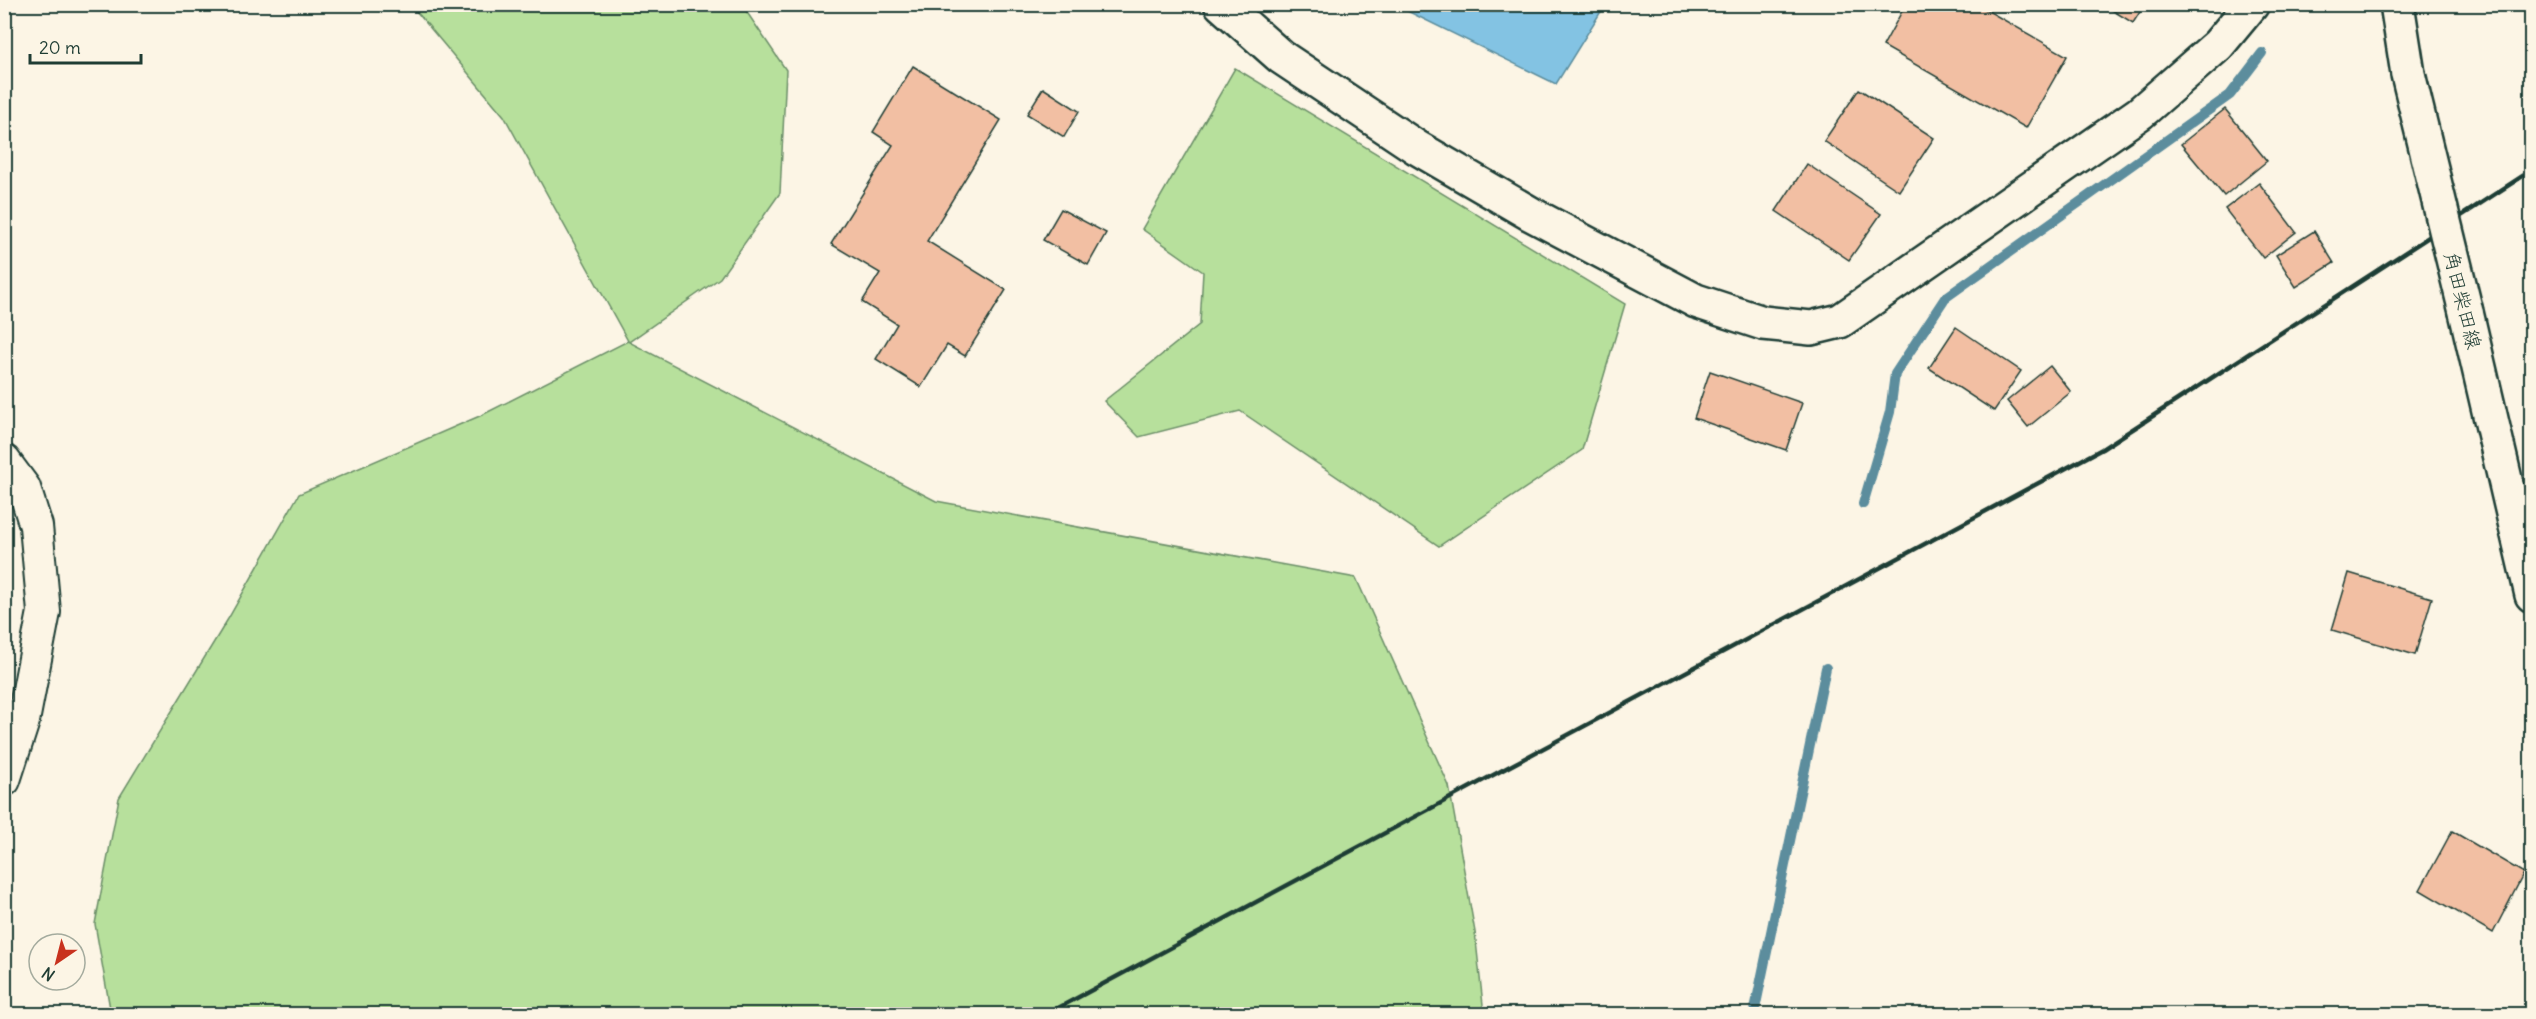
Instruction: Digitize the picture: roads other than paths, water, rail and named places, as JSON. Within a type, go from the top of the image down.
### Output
[{"type":"street","points":[[1221,4],[1281,57],[1416,147],[1531,214],[1696,301],[1763,322],[1811,328],[1840,321],[2140,113],[2218,45],[2252,4]]},
{"type":"street","name":"角田柴田線","points":[[2397,4],[2408,74],[2532,595]]},
{"type":"street","points":[[4,461],[24,488],[36,526],[44,612],[23,721],[4,780]]},
{"type":"water","points":[[1395,5],[1605,5],[1556,84]]},
{"type":"waterway","points":[[1863,504],[1890,412],[1895,374],[1945,298],[2230,95],[2262,53]]},
{"type":"waterway","points":[[1754,1014],[1826,668]]},
{"type":"railway","points":[[1047,1014],[2102,449],[2532,170]]}]
